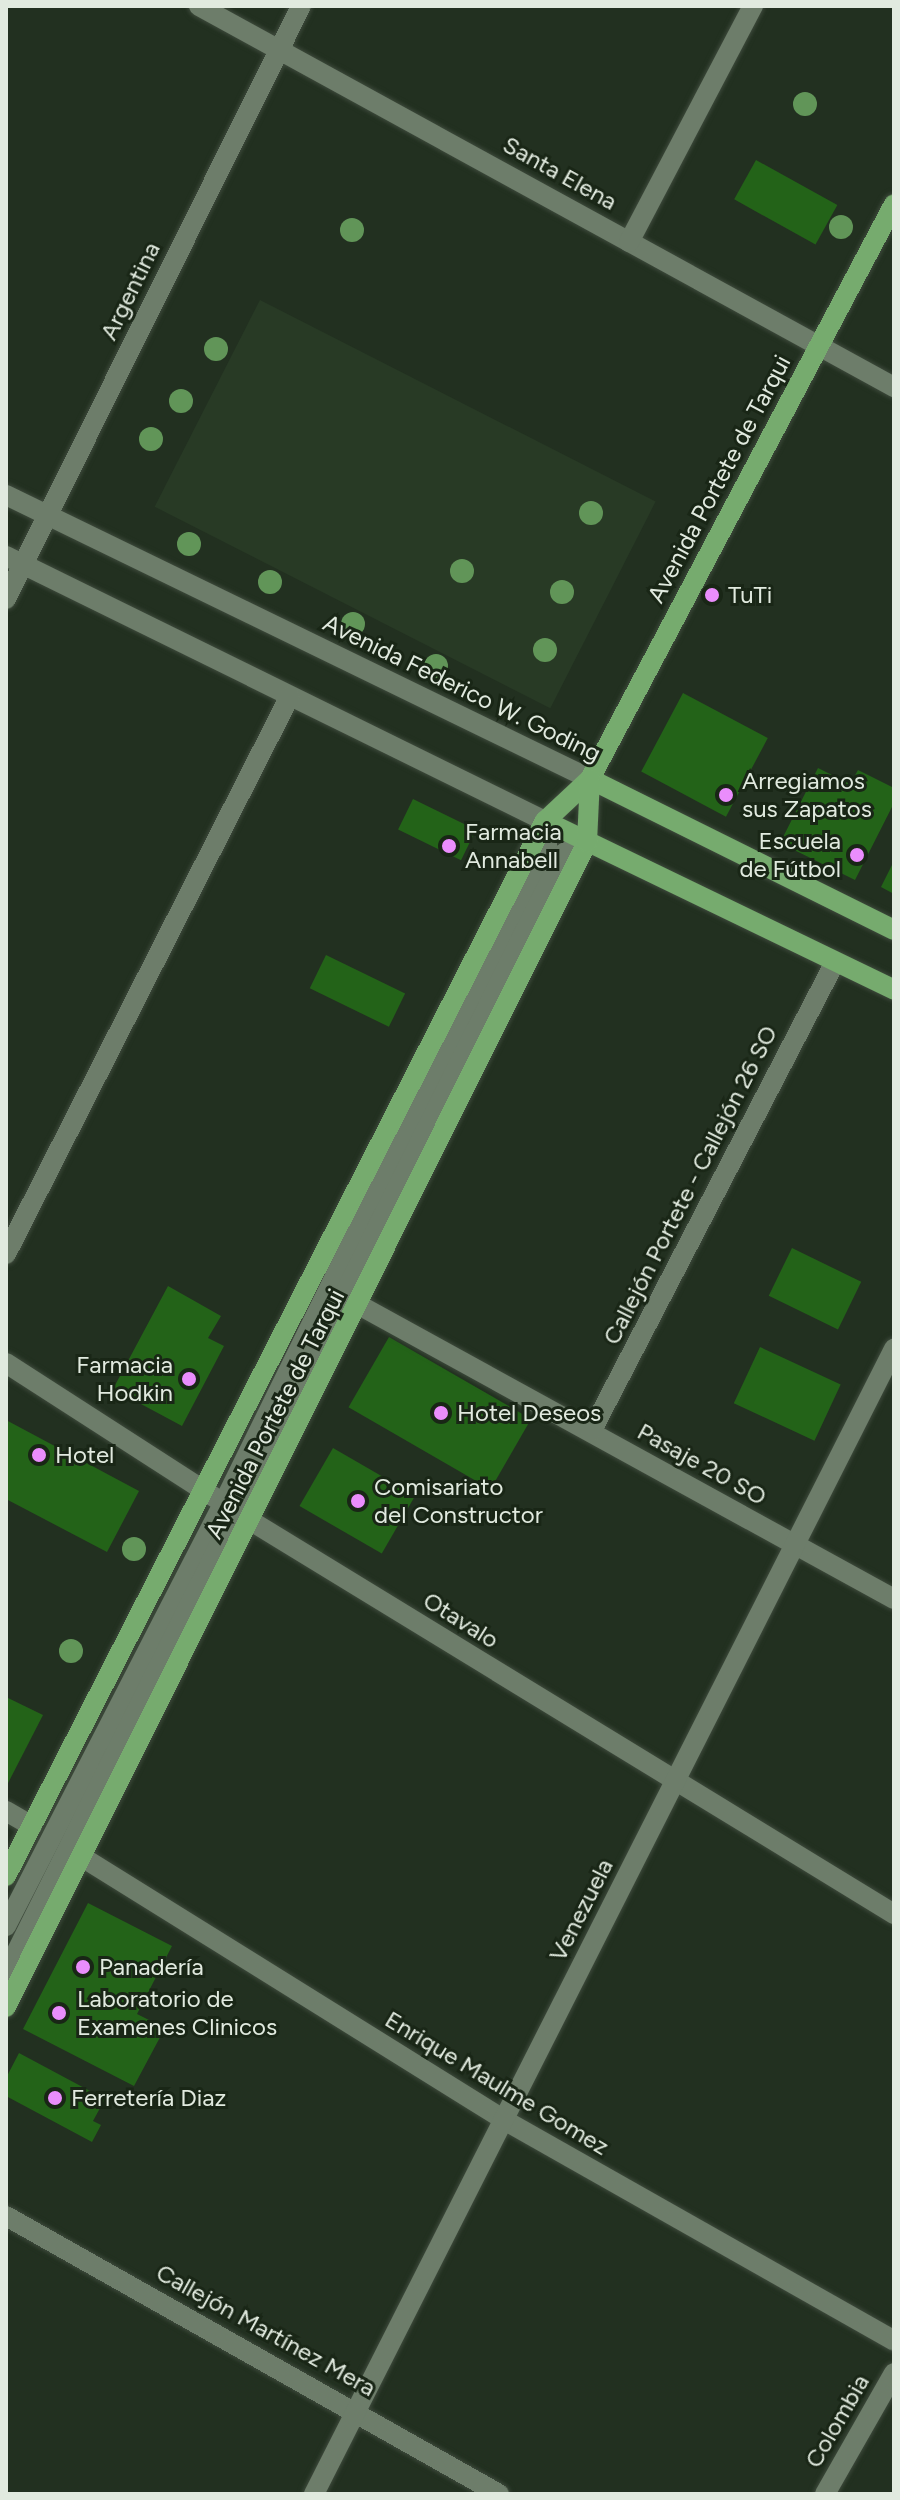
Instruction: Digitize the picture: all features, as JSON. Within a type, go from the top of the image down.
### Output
[{"type":"main road","name":"Avenida Portete de Tarqui","points":[[6,1876],[545,821],[590,779],[894,204]]},
{"type":"main road","name":"Avenida Portete de Tarqui","points":[[6,2007],[82,1857],[239,1511],[359,1305],[587,842],[590,779]]},
{"type":"main road","name":"Avenida Federico W. Goding","points":[[590,779],[894,930]]},
{"type":"main road","points":[[545,821],[894,990]]},
{"type":"street","name":"Santa Elena","points":[[199,6],[280,47],[894,387]]},
{"type":"street","name":"Argentina","points":[[6,599],[15,561],[48,517],[301,6]]},
{"type":"street","points":[[629,242],[753,6]]},
{"type":"street","name":"Avenida Federico W. Goding","points":[[6,495],[590,779]]},
{"type":"street","points":[[15,561],[545,821]]},
{"type":"street","points":[[6,1254],[290,696]]},
{"type":"street","name":"Avenida Portete de Tarqui","points":[[6,1926],[239,1511],[547,845],[545,821]]},
{"type":"street","name":"Avenida Portete de Tarqui","points":[[6,1973],[239,1511],[564,853],[587,842]]},
{"type":"street","name":"Callejón Portete - Callejón 26 SO","points":[[591,1432],[835,962]]},
{"type":"street","name":"Pasaje 20 SO","points":[[359,1305],[894,1599]]},
{"type":"street","name":"Venezuela","points":[[314,2494],[894,1349]]},
{"type":"street","name":"Otavalo","points":[[6,1363],[674,1783],[894,1914]]},
{"type":"street","points":[[6,1811],[32,1826]]},
{"type":"street","name":"Enrique Maulme Gomez","points":[[82,1857],[504,2120],[894,2341]]},
{"type":"street","name":"Callejón Martínez Mera","points":[[6,2216],[357,2409],[499,2494]]},
{"type":"street","name":"Colombia","points":[[825,2494],[894,2373]]},
{"type":"shaded area","points":[[260,300],[656,502],[550,708],[155,507]]},
{"type":"building","points":[[756,160],[837,205],[816,244],[734,199]]},
{"type":"building","points":[[683,693],[768,738],[726,817],[641,772]]},
{"type":"building","points":[[818,768],[850,784],[858,770],[894,788],[894,803],[855,880],[780,843]]},
{"type":"building","name":"Farmacia Annabell","points":[[413,799],[476,830],[461,860],[398,830]]},
{"type":"building","points":[[894,861],[894,894],[881,887]]},
{"type":"building","points":[[326,955],[405,994],[389,1027],[310,988]]},
{"type":"building","points":[[792,1248],[861,1282],[838,1329],[769,1296]]},
{"type":"building","points":[[168,1286],[221,1316],[208,1338],[224,1346],[182,1426],[113,1389]]},
{"type":"building","name":"Hotel Deseos","points":[[389,1337],[531,1419],[491,1489],[348,1407]]},
{"type":"building","points":[[760,1347],[841,1385],[814,1441],[734,1403]]},
{"type":"building","name":"Hotel","points":[[6,1420],[139,1491],[107,1552],[6,1499]]},
{"type":"building","name":"Comisariato del Constructor","points":[[333,1448],[415,1496],[382,1554],[299,1506]]},
{"type":"building","points":[[6,1697],[43,1715],[6,1787]]},
{"type":"building","points":[[88,1903],[172,1946],[137,2014],[165,2028],[134,2086],[23,2029]]},
{"type":"building","name":"Ferretería Diaz","points":[[19,2053],[105,2099],[93,2121],[101,2125],[92,2142],[6,2096],[6,2078]]},
{"type":"place","name":"TuTi","points":[[712,595]]},
{"type":"place","name":"Arregiamos sus Zapatos","points":[[726,795]]},
{"type":"place","name":"Farmacia Annabell","points":[[449,846]]},
{"type":"place","name":"Escuela de Fútbol","points":[[857,855]]},
{"type":"place","name":"Farmacia Hodkin","points":[[189,1379]]},
{"type":"place","name":"Hotel Deseos","points":[[441,1413]]},
{"type":"place","name":"Hotel","points":[[39,1455]]},
{"type":"place","name":"Comisariato del Constructor","points":[[358,1501]]},
{"type":"place","name":"Panadería","points":[[83,1967]]},
{"type":"place","name":"Laboratorio de Examenes Clinicos","points":[[59,2013]]},
{"type":"place","name":"Ferretería Diaz","points":[[55,2098]]}]
